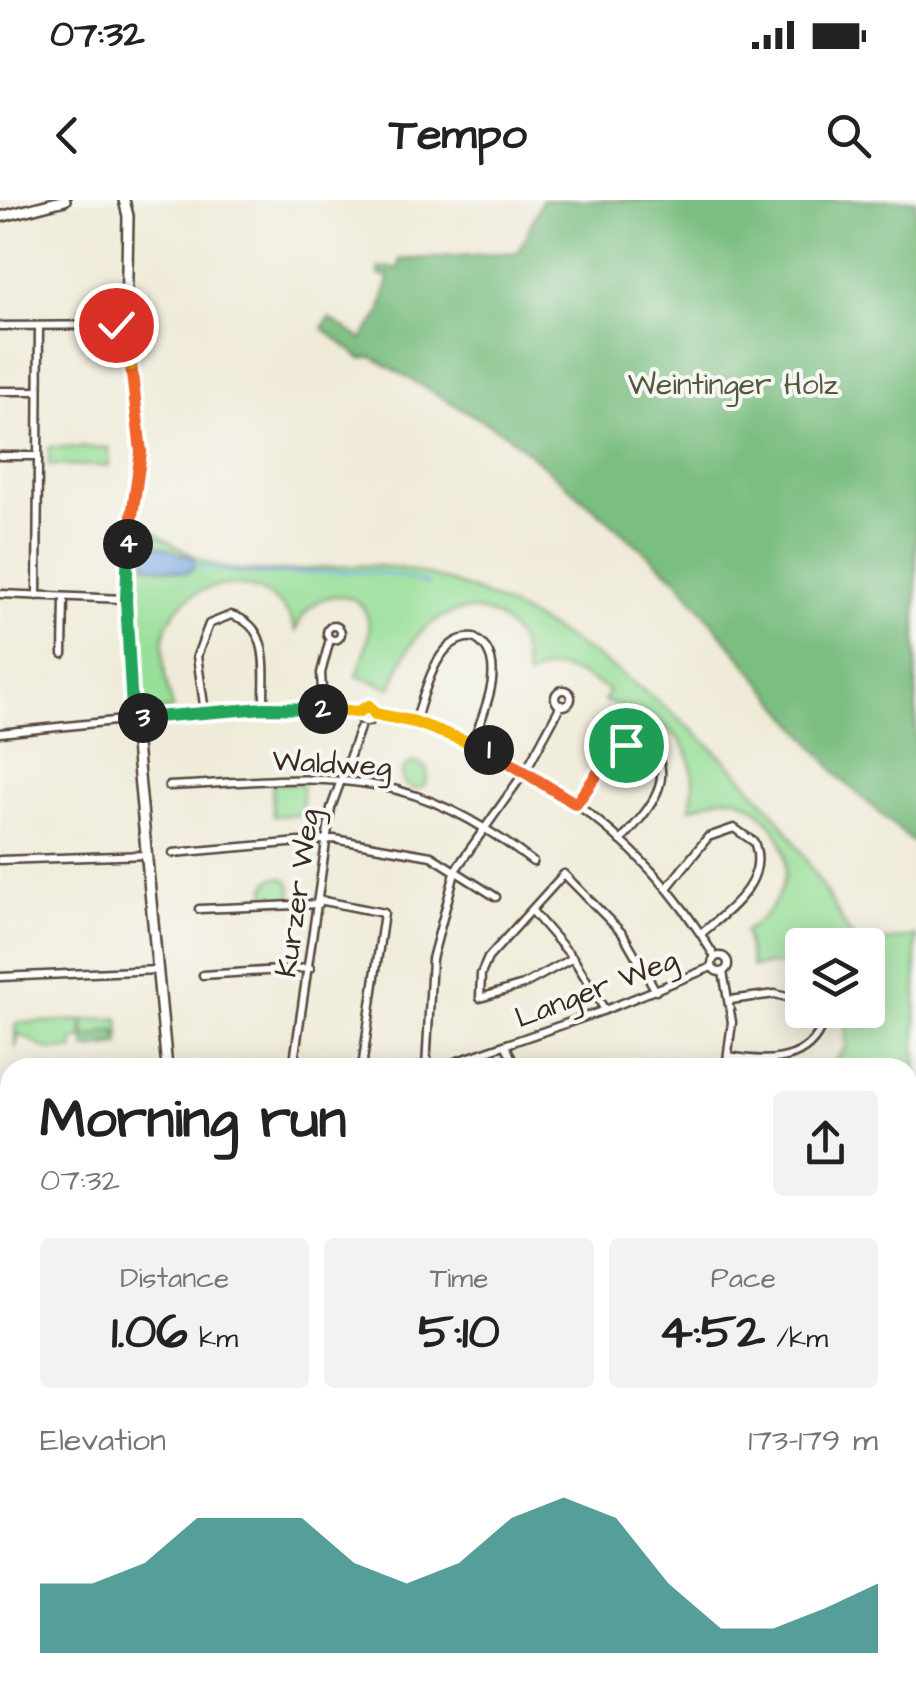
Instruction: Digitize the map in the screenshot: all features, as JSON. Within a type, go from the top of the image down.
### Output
[{"type":"street","points":[[0,217],[65,200]]},
{"type":"street","points":[[0,733],[124,720],[132,710],[126,600],[130,514],[142,438],[126,325],[128,216],[124,200]]},
{"type":"street","points":[[0,326],[126,325]]},
{"type":"street","points":[[37,596],[38,326]]},
{"type":"street","points":[[0,391],[38,391]]},
{"type":"street","points":[[0,456],[38,456]]},
{"type":"street","points":[[0,594],[126,600]]},
{"type":"street","points":[[63,654],[64,597]]},
{"type":"street","points":[[205,712],[198,648],[209,624],[231,615],[246,621],[261,643],[264,708]]},
{"type":"street","points":[[415,722],[438,662],[454,643],[474,638],[488,653],[492,682],[473,742]]},
{"type":"street","points":[[322,709],[321,674],[330,639]]},
{"type":"street","points":[[427,1058],[432,959],[456,869],[526,770],[561,705]]},
{"type":"street","points":[[134,730],[144,719],[205,712],[322,709],[358,712],[366,722],[375,714],[415,722],[473,742],[526,770],[621,841],[667,888],[715,958],[712,967],[723,972]]},
{"type":"street","points":[[132,710],[144,719]]},
{"type":"street","points":[[124,720],[134,730],[166,1058]]},
{"type":"street","name":"Kurzer Weg","points":[[295,1058],[338,780],[360,728]]},
{"type":"street","points":[[576,804],[617,749],[635,742],[652,747],[661,765],[658,791],[621,841]]},
{"type":"street","name":"Waldweg","points":[[169,786],[338,780],[425,796],[484,825],[533,862]]},
{"type":"street","points":[[667,888],[717,831],[734,828],[754,842],[758,860],[749,886],[701,934]]},
{"type":"street","points":[[174,853],[326,841],[413,851],[456,869],[496,897]]},
{"type":"street","points":[[0,860],[148,855]]},
{"type":"street","points":[[573,958],[522,985],[480,998],[481,974],[488,958],[564,874],[623,934],[656,992]]},
{"type":"street","points":[[198,910],[319,902],[384,913],[363,1058]]},
{"type":"street","points":[[533,912],[573,958],[605,1010]]},
{"type":"street","points":[[715,958],[726,960],[723,972],[730,1000],[728,1056],[742,1058]]},
{"type":"street","name":"Langer Weg","points":[[469,1058],[656,992],[712,967]]},
{"type":"street","points":[[203,975],[310,968]]},
{"type":"street","points":[[0,977],[159,970]]},
{"type":"street","points":[[730,1000],[775,994],[785,997]]},
{"type":"street","points":[[775,1058],[800,1052],[820,1028]]},
{"type":"street","points":[[506,1046],[511,1058]]},
{"type":"green space","name":"Weintinger Holz","points":[[542,200],[916,200],[916,845],[841,779],[675,577],[509,436],[372,357],[361,359],[323,328],[329,318],[362,339],[380,314],[389,278],[379,275],[379,268],[399,268],[400,260],[518,252]]},
{"type":"green space","points":[[49,447],[109,448],[109,466],[49,465]]},
{"type":"green space","points":[[134,519],[187,552],[221,567],[264,572],[375,566],[444,580],[495,599],[546,626],[645,691],[690,728],[764,801],[789,833],[846,928],[785,928],[785,966],[752,967],[745,931],[772,906],[785,876],[786,860],[775,829],[746,802],[732,797],[690,808],[691,764],[675,735],[644,715],[604,701],[609,690],[578,674],[559,668],[527,678],[518,640],[508,626],[482,611],[453,613],[426,627],[408,651],[391,688],[357,676],[369,630],[367,614],[350,598],[337,596],[313,606],[296,631],[285,610],[268,596],[248,587],[206,589],[187,600],[172,616],[164,639],[164,666],[173,710],[148,712],[139,704]]},
{"type":"green space","points":[[415,763],[425,766],[425,786],[415,789],[405,786],[402,776],[405,766]]},
{"type":"green space","points":[[302,783],[303,815],[273,816],[272,784]]},
{"type":"green space","points":[[279,877],[288,881],[292,890],[288,899],[279,903],[270,899],[266,890],[270,881]]},
{"type":"green space","points":[[916,936],[916,1058],[837,1058],[846,1047],[846,1028],[885,1028],[885,941]]},
{"type":"green space","points":[[119,1018],[120,1037],[115,1030],[85,1038],[84,1020]]},
{"type":"green space","points":[[82,1020],[83,1038],[73,1041],[74,1050],[46,1049],[19,1034],[16,1048],[16,1023]]},
{"type":"green space","points":[[115,1030],[120,1045],[85,1049],[85,1038]]},
{"type":"water","points":[[147,542],[194,558],[194,568],[187,573],[146,565]]},
{"type":"waterway","points":[[194,564],[252,574],[371,572],[429,585]]},
{"type":"route","points":[[116,325],[126,325],[142,438],[130,514],[126,586],[132,710],[140,712],[144,719],[264,708],[358,712],[367,705],[375,714],[415,722],[473,742],[526,770],[576,804],[610,756],[626,745]]}]
